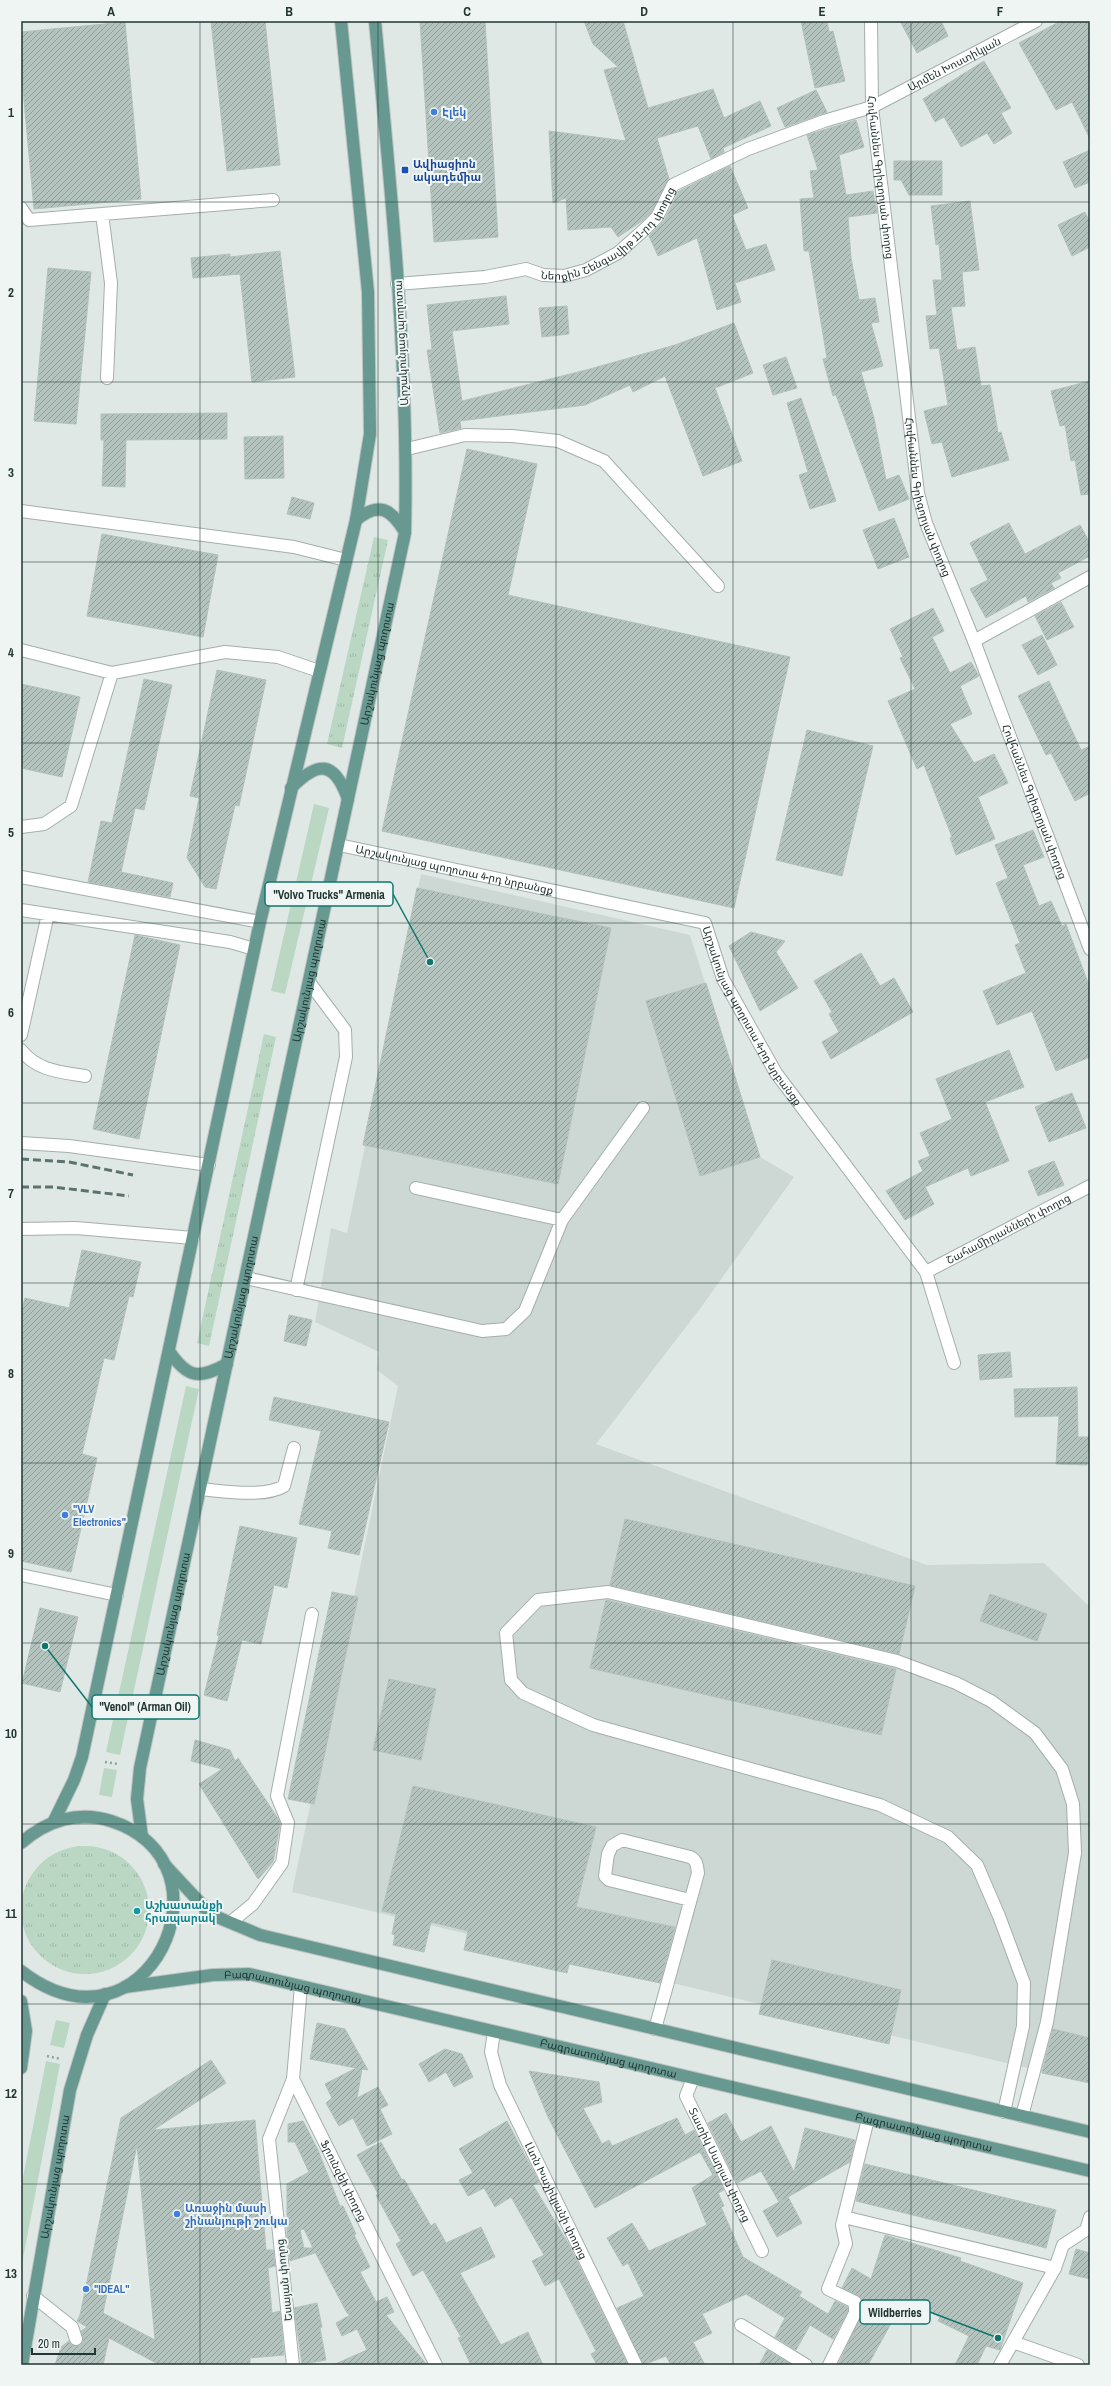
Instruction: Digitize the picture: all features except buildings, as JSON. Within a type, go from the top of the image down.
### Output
[{"type":"main road","points":[[54,1822],[74,1780],[82,1757],[210,1164],[254,949],[290,788],[356,520],[370,434],[368,292],[341,21]]},
{"type":"main road","name":"Արշակունյաց պողոտա","points":[[142,1838],[137,1799],[140,1768],[405,533],[407,449],[395,231],[375,21]]},
{"type":"main road","points":[[356,520],[368,510],[377,508],[387,511],[397,519],[405,533]]},
{"type":"main road","points":[[290,788],[305,774],[314,769],[325,769],[336,774],[342,781],[348,800]]},
{"type":"main road","points":[[169,1351],[180,1367],[194,1374],[212,1372],[227,1364]]},
{"type":"main road","points":[[21,1843],[34,1832],[54,1822],[77,1817],[100,1818],[123,1825],[142,1838],[200,1904],[218,1917],[260,1935],[1090,2132]]},
{"type":"main road","points":[[21,1971],[38,1984],[59,1993],[82,1996],[105,1994],[125,1986],[148,1970],[165,1946],[173,1919],[173,1890],[164,1864]]},
{"type":"main road","name":"Բագրատունյաց պողոտա","points":[[125,1986],[213,1975],[249,1974],[1090,2171]]},
{"type":"main road","name":"Արշակունյաց պողոտա","points":[[22,2365],[70,2090],[87,2035],[105,1994]]},
{"type":"main road","points":[[21,2001],[26,2031],[21,2068]]},
{"type":"street","name":"Հովհաննես Գրիգորյան փողոց","points":[[871,21],[872,107],[918,493],[926,522],[974,640],[1090,949]]},
{"type":"street","name":"Արմեն Խոստիկյան","points":[[872,107],[1036,21]]},
{"type":"street","name":"Ներքին Շենգավիթ 11-րդ փողոց","points":[[397,284],[485,277],[526,269],[543,275],[564,276],[586,270],[618,253],[657,217],[673,185],[748,149],[824,121],[872,107]]},
{"type":"street","points":[[21,208],[29,220],[273,200]]},
{"type":"street","points":[[102,214],[111,283],[107,378]]},
{"type":"street","points":[[407,449],[465,435],[512,436],[558,441],[604,461],[718,586]]},
{"type":"street","points":[[21,511],[294,547],[346,560]]},
{"type":"street","points":[[974,640],[1090,577]]},
{"type":"street","points":[[21,650],[112,673],[225,652],[278,657],[319,671]]},
{"type":"street","points":[[21,827],[44,824],[71,806],[112,673]]},
{"type":"street","name":"Արշակունյաց պողոտա 4-րդ նրբանցք","points":[[339,845],[705,923],[723,979],[776,1073],[926,1272]]},
{"type":"street","points":[[21,877],[260,922]]},
{"type":"street","points":[[21,910],[230,942],[254,949]]},
{"type":"street","points":[[21,1035],[48,914]]},
{"type":"street","points":[[296,1290],[346,1057],[345,1030],[309,982]]},
{"type":"street","points":[[21,1050],[29,1060],[50,1070],[85,1076]]},
{"type":"street","points":[[246,1278],[482,1331],[506,1329],[525,1311],[562,1220],[643,1108]]},
{"type":"street","points":[[21,1143],[69,1146],[210,1164]]},
{"type":"street","name":"Շահամիրյանների փողոց","points":[[926,1272],[1090,1186]]},
{"type":"street","points":[[416,1188],[562,1220]]},
{"type":"street","points":[[21,1229],[76,1228],[193,1238]]},
{"type":"street","points":[[926,1272],[954,1363]]},
{"type":"street","points":[[200,1490],[232,1492],[275,1491],[284,1486],[294,1448]]},
{"type":"street","points":[[21,1575],[117,1595]]},
{"type":"street","points":[[1004,2112],[1023,2026],[1024,1983],[999,1916],[977,1865],[948,1837],[880,1805],[593,1725],[523,1693],[511,1680],[506,1633],[538,1600],[608,1592],[898,1661],[956,1683],[991,1701],[1035,1732],[1062,1769],[1073,1804],[1075,1853],[1047,2022],[1022,2116]]},
{"type":"street","points":[[231,1922],[253,1904],[282,1864],[288,1823],[277,1796],[312,1614]]},
{"type":"street","points":[[655,2029],[698,1873],[694,1859],[622,1840],[612,1846],[604,1870],[605,1876],[609,1880],[690,1900]]},
{"type":"street","points":[[293,2079],[300,1986]]},
{"type":"street","name":"Լևոն Խաչիկյանի փողոց","points":[[494,2032],[491,2052],[500,2085],[636,2365]]},
{"type":"street","name":"Տատիկ Սարյան փողոց","points":[[693,2078],[686,2096],[762,2251]]},
{"type":"street","name":"Եսայան փողոց","points":[[293,2079],[269,2138],[293,2365]]},
{"type":"street","name":"Ֆրունզեի փողոց","points":[[293,2079],[436,2365]]},
{"type":"street","points":[[829,2365],[855,2313],[855,2302],[828,2289],[846,2244],[842,2225],[868,2119]]},
{"type":"street","points":[[844,2217],[1056,2268]]},
{"type":"street","points":[[1000,2365],[1056,2268],[1063,2245],[1086,2230],[1090,2217]]},
{"type":"street","points":[[33,2296],[72,2327],[76,2339]]},
{"type":"street","points":[[742,2325],[806,2365]]},
{"type":"street","points":[[1013,2342],[1078,2365]]},
{"type":"path","points":[[105,1762],[118,1764]]},
{"type":"path","points":[[47,2056],[61,2059]]},
{"type":"shaded area","points":[[421,874],[690,935],[760,1157],[794,1177],[702,1306],[596,1444],[927,1565],[1044,1563],[1090,1607],[1090,2083],[292,1892],[398,1386],[377,1370],[379,1352],[315,1322],[331,1228],[347,1233]]},
{"type":"green space","points":[[374,537],[388,540],[342,748],[327,744]]},
{"type":"green space","points":[[314,804],[329,808],[285,994],[271,991]]},
{"type":"green space","points":[[264,1034],[276,1037],[209,1346],[197,1343]]},
{"type":"green space","points":[[186,1386],[199,1389],[120,1755],[106,1752]]},
{"type":"green space","points":[[104,1768],[117,1770],[112,1797],[99,1795]]},
{"type":"green space","points":[[85,1846],[97,1847],[109,1851],[130,1865],[144,1886],[148,1898],[148,1922],[144,1934],[130,1955],[109,1969],[97,1973],[85,1974],[73,1973],[61,1969],[40,1955],[26,1934],[22,1922],[21,1910],[22,1898],[26,1886],[40,1865],[61,1851],[73,1847]]},
{"type":"green space","points":[[56,2020],[70,2023],[64,2048],[50,2045]]},
{"type":"green space","points":[[46,2061],[60,2064],[21,2269],[21,2187]]},
{"type":"railway","points":[[21,1159],[69,1162],[133,1175]]},
{"type":"railway","points":[[21,1187],[53,1187],[129,1196]]},
{"type":"place","name":"Էլեկ","points":[[434,112]]},
{"type":"place","name":"Ավիացիոն ակադեմիա","points":[[405,170]]},
{"type":"place","name":"\"Volvo Trucks\" Armenia","points":[[430,962]]},
{"type":"place","name":"\"VLV Electronics\"","points":[[65,1515]]},
{"type":"place","name":"\"Venol\" (Arman Oil)","points":[[45,1646]]},
{"type":"place","name":"Աշխատանքի հրապարակ","points":[[137,1911]]},
{"type":"place","name":"Առաջին մասի շինանյութի շուկա","points":[[177,2214]]},
{"type":"place","name":"\"IDEAL\"","points":[[86,2289]]},
{"type":"place","name":"Wildberries","points":[[998,2338]]}]
